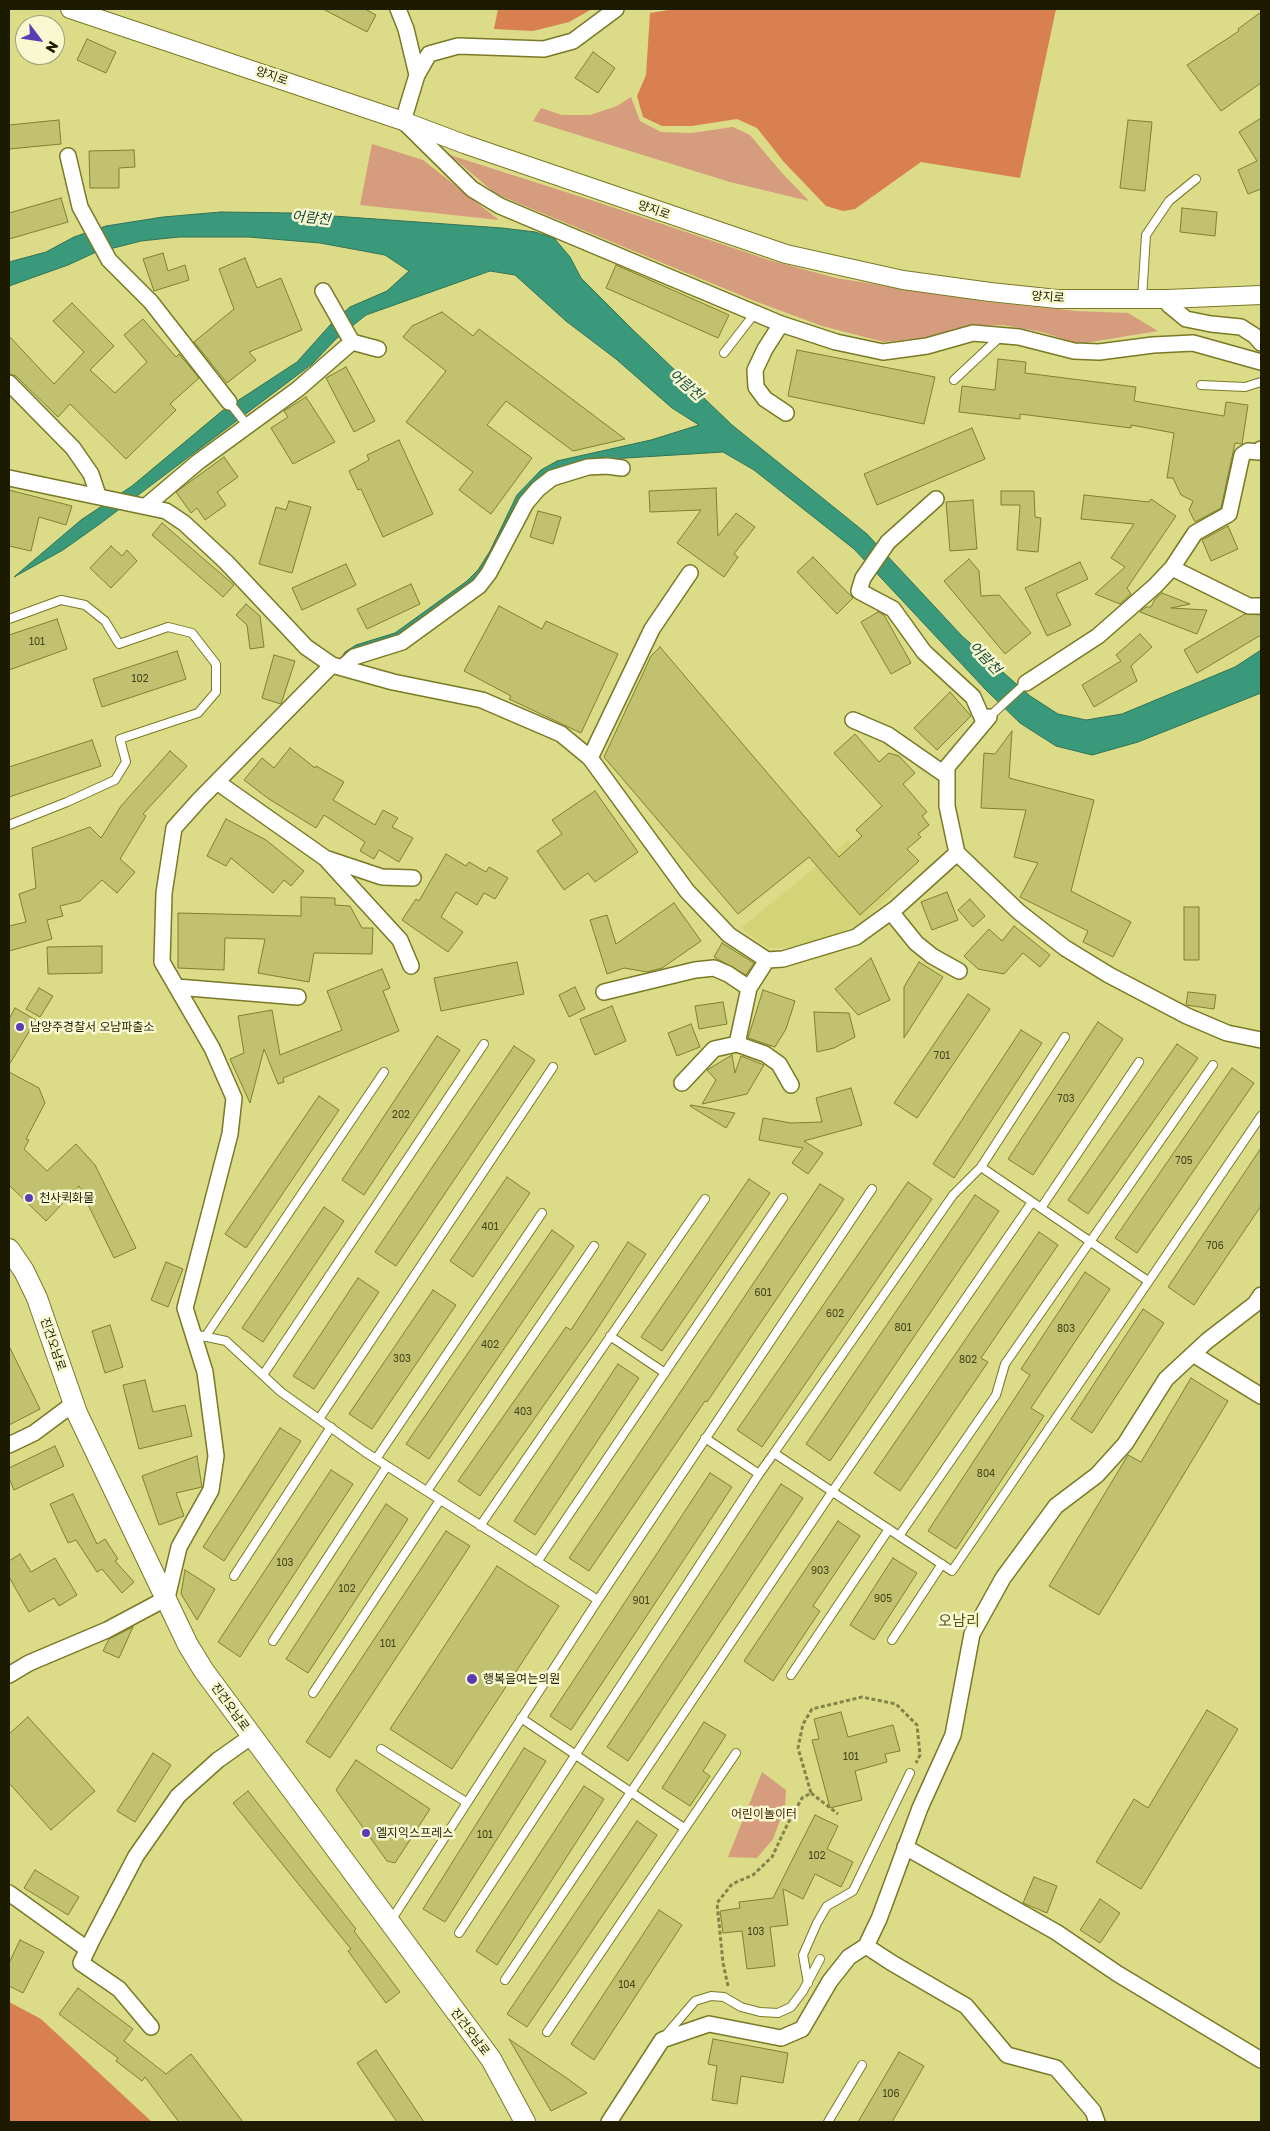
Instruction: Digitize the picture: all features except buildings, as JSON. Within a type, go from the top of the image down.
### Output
[{"type":"main road","name":"진건오남로","points":[[9,1249],[24,1271],[36,1298],[74,1404],[188,1645],[204,1671],[491,2060],[525,2122]]},
{"type":"street","name":"양지로","points":[[70,9],[403,121],[473,147],[786,254],[904,280],[990,292],[1057,298],[1142,300],[1261,296]]},
{"type":"street","points":[[398,9],[406,29],[417,75]]},
{"type":"street","points":[[616,9],[573,41],[544,49],[458,46],[429,54],[417,75],[403,121],[472,189],[500,206],[781,324],[836,342],[883,352],[927,346],[973,333],[1019,337],[1082,352],[1193,343],[1261,362]]},
{"type":"street","points":[[68,156],[80,207],[109,260],[151,302],[229,402]]},
{"type":"street","points":[[323,291],[352,342],[378,349]]},
{"type":"street","points":[[1167,299],[1169,305],[1186,319],[1241,327],[1255,336],[1261,343]]},
{"type":"street","points":[[781,324],[765,349],[755,370],[756,387],[765,399],[786,413]]},
{"type":"street","points":[[146,506],[198,462],[298,389],[352,342]]},
{"type":"street","points":[[9,383],[73,448],[91,474],[102,496]]},
{"type":"street","points":[[1026,683],[1098,636],[1155,586],[1172,568],[1195,533],[1230,514],[1242,455],[1248,451],[1259,452],[1261,449]]},
{"type":"street","points":[[9,1675],[29,1663],[107,1630],[167,1598],[179,1547],[210,1490],[216,1456],[205,1372],[199,1336],[185,1308],[230,1134],[234,1098],[212,1048],[162,962],[164,893],[174,828],[217,782],[337,667],[354,657],[402,642],[479,586],[489,573],[526,503],[538,489],[552,478],[588,467],[606,466],[622,468]]},
{"type":"street","points":[[9,478],[102,496],[166,511],[184,522],[262,599],[306,646],[337,667],[393,682],[482,700],[561,734],[590,758],[686,891],[729,935],[767,960],[783,959],[856,937],[891,912],[957,853]]},
{"type":"street","points":[[936,499],[888,542],[863,578],[859,591],[893,609],[924,652],[973,697],[987,720],[947,767],[948,806],[957,853],[1019,912],[1065,948],[1109,975],[1187,1016],[1227,1033],[1261,1040]]},
{"type":"street","points":[[1172,568],[1249,606],[1261,606]]},
{"type":"street","points":[[590,758],[652,629],[690,573]]},
{"type":"street","points":[[853,720],[888,735],[947,776]]},
{"type":"street","points":[[217,782],[325,858],[400,940],[411,966]]},
{"type":"street","points":[[325,858],[382,877],[413,878]]},
{"type":"street","points":[[891,912],[916,944],[932,956],[959,971]]},
{"type":"street","points":[[737,1044],[749,988],[767,960]]},
{"type":"street","points":[[604,992],[695,970],[714,968],[728,974],[749,988]]},
{"type":"street","points":[[177,988],[298,997]]},
{"type":"street","points":[[682,1083],[714,1049],[737,1044],[765,1054],[780,1064],[791,1085]]},
{"type":"street","points":[[609,2122],[662,2040],[708,2024],[781,2038],[802,2029],[835,1975],[849,1957],[866,1946],[879,1919],[920,1808],[953,1734],[972,1634],[1003,1578],[1056,1506],[1097,1475],[1125,1444],[1166,1379],[1193,1354],[1255,1304],[1261,1296]]},
{"type":"street","points":[[1193,1354],[1261,1396]]},
{"type":"street","points":[[9,1445],[34,1433],[74,1404]]},
{"type":"street","points":[[151,2027],[119,1988],[81,1963],[136,1856],[178,1796],[218,1760],[252,1736]]},
{"type":"street","points":[[905,1847],[1056,1932],[1118,1974],[1261,2060]]},
{"type":"street","points":[[9,1893],[88,1949]]},
{"type":"street","points":[[866,1946],[966,2006],[1007,2054],[1056,2068],[1093,2111],[1097,2122]]},
{"type":"lane","points":[[1142,300],[1146,235],[1169,201],[1196,178]]},
{"type":"lane","points":[[724,353],[755,313]]},
{"type":"lane","points":[[954,380],[1002,336]]},
{"type":"lane","points":[[1201,384],[1246,387],[1261,382]]},
{"type":"lane","points":[[229,402],[247,425]]},
{"type":"lane","points":[[9,619],[61,600],[85,605],[104,621],[119,644],[168,627],[192,633],[216,664],[216,692],[198,713],[120,739],[126,762],[115,780],[9,825]]},
{"type":"lane","points":[[987,720],[1026,683]]},
{"type":"lane","points":[[459,1933],[774,1453],[953,1195],[981,1167],[1065,1037]]},
{"type":"lane","points":[[263,1375],[484,1044]]},
{"type":"lane","points":[[1041,1208],[1139,1062]]},
{"type":"lane","points":[[899,1536],[996,1395],[1005,1364],[1213,1065]]},
{"type":"lane","points":[[319,1419],[554,1068]]},
{"type":"lane","points":[[384,1072],[199,1336],[226,1341],[281,1392],[386,1466],[598,1600]]},
{"type":"lane","points":[[774,1453],[952,1571],[1261,1116]]},
{"type":"lane","points":[[981,1167],[1148,1281]]},
{"type":"lane","points":[[389,1923],[598,1600],[872,1189]]},
{"type":"lane","points":[[480,1526],[705,1198]]},
{"type":"lane","points":[[538,1562],[783,1198]]},
{"type":"lane","points":[[505,1980],[832,1492],[1032,1202]]},
{"type":"lane","points":[[376,1459],[542,1213]]},
{"type":"lane","points":[[427,1491],[594,1246]]},
{"type":"lane","points":[[610,1336],[665,1373]]},
{"type":"lane","points":[[234,1576],[331,1427]]},
{"type":"lane","points":[[706,1438],[760,1474]]},
{"type":"lane","points":[[273,1641],[386,1466]]},
{"type":"lane","points":[[313,1693],[440,1500]]},
{"type":"lane","points":[[791,1675],[889,1529]]},
{"type":"lane","points":[[892,1640],[942,1564]]},
{"type":"lane","points":[[521,1718],[684,1828]]},
{"type":"lane","points":[[381,1749],[466,1802]]},
{"type":"lane","points":[[547,2032],[736,1753]]},
{"type":"lane","points":[[808,1983],[803,1955],[817,1923],[827,1906],[853,1891],[910,1773]]},
{"type":"lane","points":[[662,2040],[695,2002],[712,1996],[724,1996],[741,2006],[760,2012],[778,2013],[791,2008],[808,1983],[820,1958]]},
{"type":"lane","points":[[828,2122],[862,2065]]},
{"type":"path","points":[[838,1814],[811,1793],[798,1748],[803,1724],[812,1709],[862,1698],[896,1704],[917,1725],[920,1755],[910,1773]]},
{"type":"path","points":[[731,1999],[723,1963],[716,1903],[732,1884],[753,1875],[772,1857],[802,1798],[811,1793]]},
{"type":"shaded area","points":[[498,9],[592,9],[569,22],[533,31],[494,29]]},
{"type":"shaded area","points":[[675,9],[1056,9],[1020,178],[921,162],[855,209],[843,211],[826,206],[783,161],[757,128],[737,119],[692,126],[662,126],[643,117],[637,96],[646,75],[650,13]]},
{"type":"shaded area","points":[[849,840],[893,893],[861,923],[831,936],[789,947],[768,948],[741,928]]},
{"type":"shaded area","points":[[9,2002],[41,2019],[152,2122],[9,2122]]},
{"type":"green space","points":[[631,97],[640,121],[661,132],[691,133],[733,127],[750,135],[809,201],[730,182],[533,121],[541,108],[562,115],[590,115],[617,106]]},
{"type":"green space","points":[[372,144],[423,160],[499,220],[360,205]]},
{"type":"green space","points":[[450,155],[769,260],[836,278],[988,302],[1077,311],[1128,313],[1158,331],[1079,344],[1042,332],[1003,325],[971,326],[940,336],[884,342],[822,326],[757,302],[496,194]]},
{"type":"green space","name":"어린이놀이터","points":[[762,1772],[786,1790],[785,1807],[773,1839],[757,1858],[728,1857]]},
{"type":"water","name":"어람천","points":[[221,212],[291,213],[502,228],[535,232],[554,238],[570,257],[581,278],[631,328],[732,425],[867,534],[962,636],[1030,696],[1058,714],[1086,720],[1122,714],[1235,667],[1261,650],[1261,693],[1138,742],[1092,755],[1056,746],[1020,723],[986,690],[854,549],[754,470],[723,452],[610,459],[560,468],[541,477],[523,496],[477,580],[414,631],[340,660],[345,652],[356,645],[395,633],[467,581],[478,570],[490,551],[517,495],[541,470],[557,461],[651,440],[699,425],[672,408],[616,359],[566,321],[515,275],[490,271],[366,315],[336,339],[312,364],[101,523],[63,550],[14,577],[81,520],[132,486],[222,411],[297,362],[331,324],[350,307],[387,291],[409,271],[385,255],[320,243],[249,237],[179,237],[141,241],[94,253],[68,265],[9,286],[9,262],[46,252],[74,237],[106,226],[163,217]]},
{"type":"place","name":"남양주경찰서 오남파출소","points":[[20,1027]]},
{"type":"place","name":"천사퀵화물","points":[[29,1198]]},
{"type":"place","name":"행복을여는의원","points":[[472,1679]]},
{"type":"place","name":"엘지익스프레스","points":[[366,1833]]},
{"type":"district","name":"오남리","points":[[959,1621]]}]
